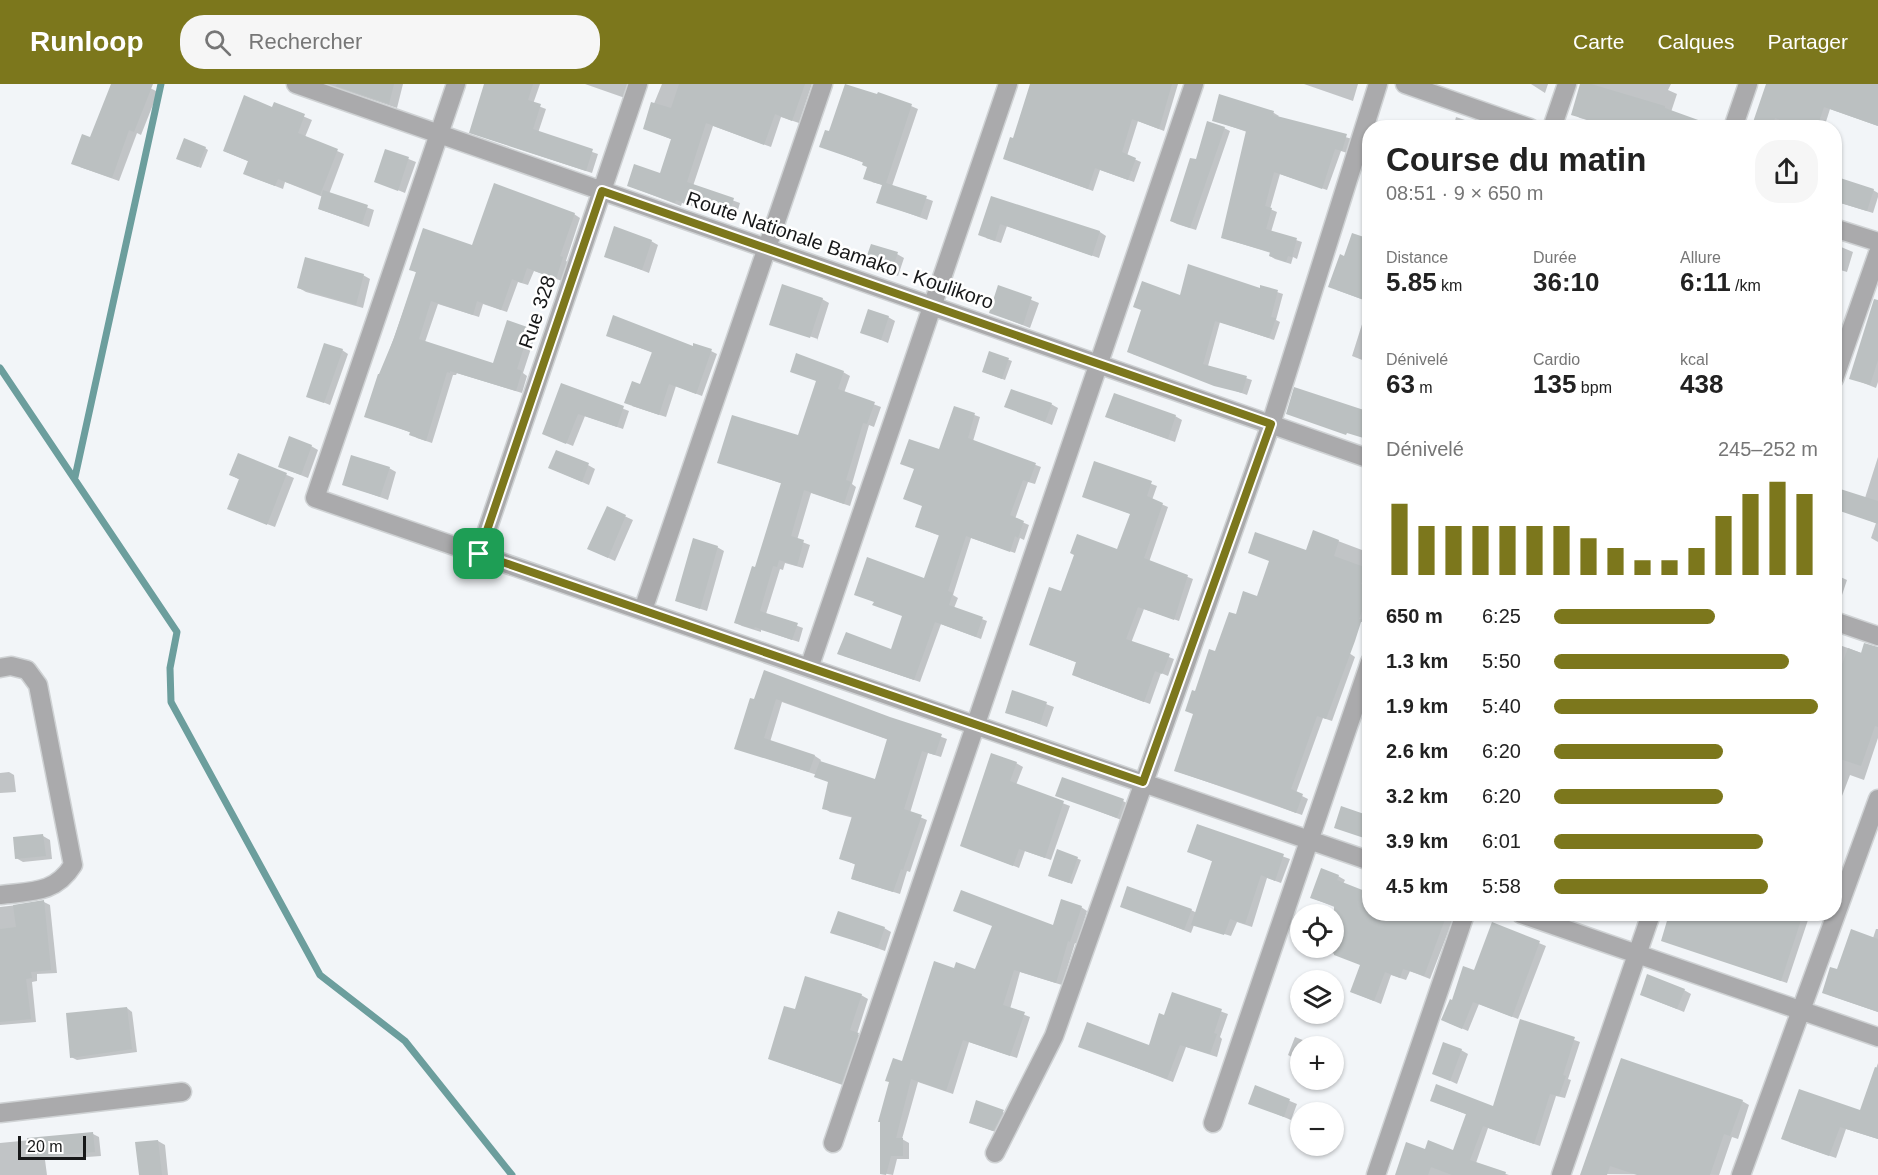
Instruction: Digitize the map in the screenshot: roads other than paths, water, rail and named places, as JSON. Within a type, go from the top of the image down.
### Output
[{"type":"street","name":"Route Nationale Bamako - Koulikoro","points":[[296,84],[1362,456]]},
{"type":"street","points":[[456,84],[315,498],[1362,858]]},
{"type":"street","name":"Rue 328","points":[[479,554],[638,84]]},
{"type":"street","points":[[643,610],[823,84]]},
{"type":"street","points":[[809,668],[1008,84]]},
{"type":"street","points":[[833,1143],[1194,84]]},
{"type":"street","points":[[1367,120],[1378,84]]},
{"type":"street","points":[[1405,84],[1507,120]]},
{"type":"street","points":[[1555,120],[1567,84]]},
{"type":"street","points":[[1736,120],[1748,84]]},
{"type":"street","points":[[995,1153],[1054,1036],[1271,424],[1362,135]]},
{"type":"street","points":[[1842,231],[1878,242]]},
{"type":"street","points":[[1842,356],[1878,253]]},
{"type":"street","points":[[1842,624],[1878,636]]},
{"type":"street","points":[[0,668],[11,666],[27,669],[38,685],[73,865],[65,877],[45,890],[0,894]]},
{"type":"street","points":[[1212,1123],[1362,686]]},
{"type":"street","points":[[1842,899],[1878,799]]},
{"type":"street","points":[[1376,1175],[1463,921]]},
{"type":"street","points":[[1542,921],[1878,1037]]},
{"type":"street","points":[[1561,1175],[1648,921]]},
{"type":"street","points":[[1741,1175],[1834,921]]},
{"type":"street","points":[[0,1113],[182,1092]]},
{"type":"waterway","points":[[75,477],[161,84]]},
{"type":"waterway","points":[[0,368],[177,632],[170,668],[171,702],[320,975],[405,1041],[512,1175]]}]
